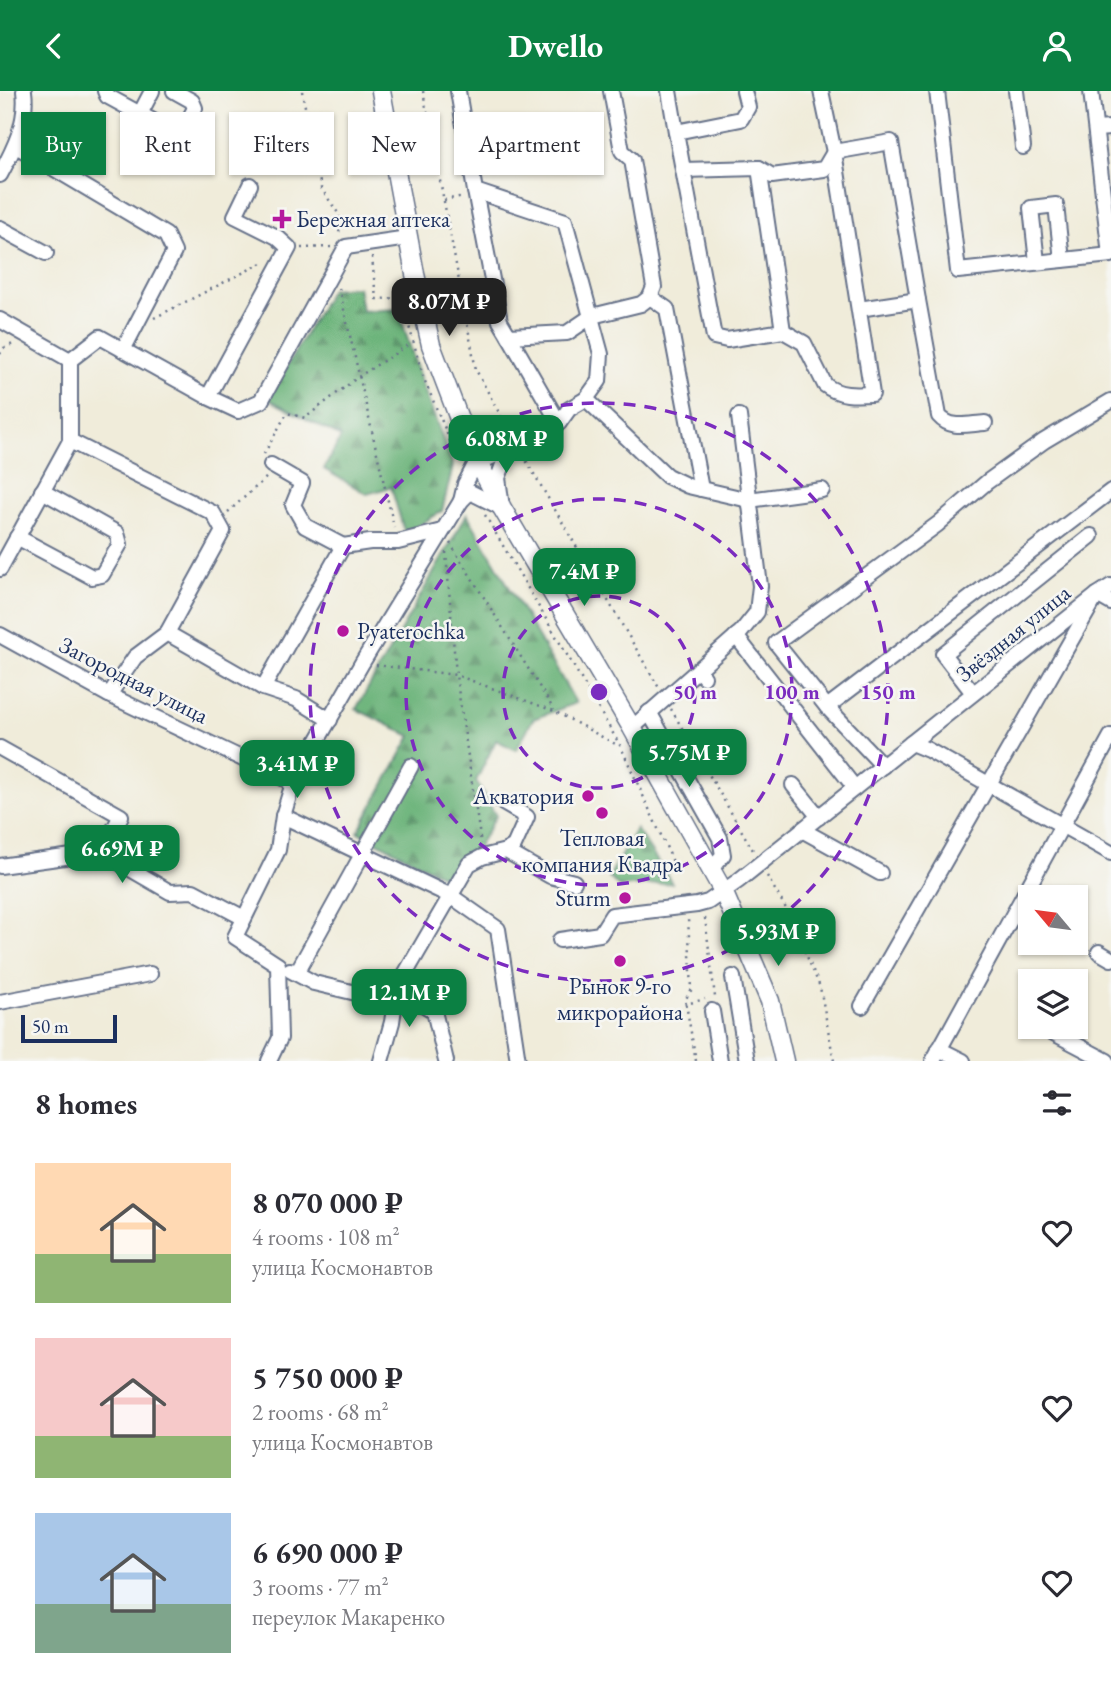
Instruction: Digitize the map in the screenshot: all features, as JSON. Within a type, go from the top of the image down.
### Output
[{"type":"main road","points":[[381,91],[431,345],[473,453],[723,891],[770,1001],[784,1061]]},
{"type":"street","points":[[0,175],[16,146],[26,107],[24,91]]},
{"type":"street","points":[[105,91],[107,96],[136,112]]},
{"type":"street","points":[[141,112],[152,91]]},
{"type":"street","points":[[174,91],[192,101],[195,108],[193,112]]},
{"type":"street","points":[[458,91],[500,321],[559,423]]},
{"type":"street","points":[[509,336],[567,333],[592,316],[641,304],[650,297],[654,287],[632,160],[622,151],[611,91]]},
{"type":"street","points":[[669,91],[714,337],[727,340],[783,331],[804,343],[829,389],[849,395],[872,394],[834,152],[821,91]]},
{"type":"street","points":[[676,132],[741,119],[748,107],[744,91]]},
{"type":"street","points":[[937,91],[958,271],[1111,255],[1091,91]]},
{"type":"street","points":[[1016,91],[1023,147]]},
{"type":"street","points":[[1096,129],[1111,128]]},
{"type":"street","points":[[683,170],[758,168],[772,176],[824,169],[834,152],[891,142],[939,416],[953,425],[985,423]]},
{"type":"street","points":[[16,146],[166,235],[174,252],[123,350]]},
{"type":"street","points":[[758,168],[783,331]]},
{"type":"street","points":[[208,397],[289,248],[277,237],[235,216],[250,185]]},
{"type":"street","points":[[461,501],[473,453],[489,458],[526,436],[559,423],[569,409],[586,399],[599,381],[601,366],[601,354],[592,316],[565,221],[475,192]]},
{"type":"street","points":[[1038,262],[1031,208],[1056,205],[1062,260]]},
{"type":"street","points":[[0,228],[46,253]]},
{"type":"street","points":[[70,360],[100,337],[238,411],[261,401],[346,247],[408,237]]},
{"type":"street","points":[[650,297],[667,309],[701,489]]},
{"type":"street","points":[[859,309],[918,300]]},
{"type":"street","points":[[0,320],[70,360]]},
{"type":"street","points":[[0,569],[70,441],[70,360]]},
{"type":"street","points":[[586,399],[667,476],[701,489],[749,500],[821,490]]},
{"type":"street","points":[[883,766],[827,707],[776,643],[938,524],[988,482],[1044,442],[1111,401]]},
{"type":"street","points":[[632,728],[665,699],[701,674],[757,612],[760,586],[738,416]]},
{"type":"street","points":[[70,441],[212,513],[223,531],[167,633],[135,657],[109,695]]},
{"type":"street","points":[[502,508],[498,478],[512,446]]},
{"type":"street","points":[[271,465],[302,483],[293,505],[305,526],[343,546],[398,542],[442,531]]},
{"type":"street","points":[[17,537],[92,577],[102,575],[120,544],[117,533],[43,491]]},
{"type":"street","points":[[827,707],[1111,491]]},
{"type":"street","points":[[397,988],[377,998],[314,983],[297,972],[278,965],[235,937],[278,851],[283,816],[293,783],[442,531],[470,492],[502,508]]},
{"type":"street","points":[[973,693],[943,654],[1091,536]]},
{"type":"street","points":[[263,688],[343,546]]},
{"type":"street","name":"Звёздная улица","points":[[560,940],[600,934],[612,915],[708,902],[760,864],[1111,586]]},
{"type":"street","points":[[862,1006],[1097,595],[1111,603]]},
{"type":"street","points":[[167,633],[263,688],[296,699],[330,720]]},
{"type":"street","points":[[736,636],[855,788]]},
{"type":"street","name":"Загородная улица","points":[[1,638],[109,695],[293,783]]},
{"type":"street","points":[[649,712],[720,838],[723,855],[711,869]]},
{"type":"street","points":[[963,1061],[936,1055],[1111,736]]},
{"type":"street","points":[[911,743],[1111,853]]},
{"type":"street","points":[[0,748],[121,816],[101,852]]},
{"type":"street","points":[[297,972],[411,766]]},
{"type":"street","points":[[793,785],[819,817]]},
{"type":"street","points":[[381,1061],[392,1022],[397,988],[470,864],[514,846],[527,817],[503,803]]},
{"type":"street","points":[[283,816],[451,896],[498,929],[518,1061]]},
{"type":"street","points":[[802,831],[880,873]]},
{"type":"street","points":[[506,851],[550,876],[574,882]]},
{"type":"street","points":[[0,866],[101,852],[170,892],[193,891],[244,918]]},
{"type":"street","points":[[269,1061],[280,1038],[278,965]]},
{"type":"street","points":[[0,1002],[150,974]]},
{"type":"street","points":[[733,977],[747,1061]]},
{"type":"street","points":[[397,988],[435,1011],[446,1061]]},
{"type":"street","points":[[712,1011],[720,1061]]},
{"type":"street","points":[[1065,1039],[1107,1061]]},
{"type":"path","points":[[135,328],[250,271],[289,248],[339,247],[340,216],[321,188],[302,91]]},
{"type":"path","points":[[423,91],[476,370],[512,446],[665,699],[788,912],[820,988],[834,1061]]},
{"type":"path","points":[[444,200],[475,192]]},
{"type":"path","points":[[370,243],[376,299],[401,298],[424,379],[465,484]]},
{"type":"path","points":[[335,268],[398,542]]},
{"type":"path","points":[[217,521],[271,473],[271,465],[261,459],[287,413],[305,418],[358,377],[412,342]]},
{"type":"path","points":[[485,515],[621,747],[679,875]]},
{"type":"path","points":[[482,857],[456,675],[444,535],[554,711]]},
{"type":"path","points":[[362,663],[456,675],[554,711],[621,747]]},
{"type":"path","points":[[688,905],[692,989],[685,1000],[695,1061]]},
{"type":"path","points":[[686,1004],[716,997],[704,915]]},
{"type":"green space","points":[[358,287],[362,311],[398,309],[422,384],[453,466],[442,511],[405,534],[391,487],[367,494],[324,469],[341,437],[268,399],[331,289]]},
{"type":"green space","points":[[467,514],[576,703],[533,719],[516,750],[496,740],[476,781],[496,816],[473,855],[445,877],[358,832],[411,736],[356,709]]},
{"type":"green space","points":[[636,829],[672,883],[619,887],[609,877]]},
{"type":"place","name":"Бережная аптека","points":[[282,219]]},
{"type":"place","name":"Pyaterochka","points":[[343,631]]},
{"type":"place","name":"Акватория","points":[[588,796]]},
{"type":"place","name":"Тепловая компания Квадра","points":[[602,813]]},
{"type":"place","name":"Sturm","points":[[625,898]]},
{"type":"place","name":"Рынок 9-го микрорайона","points":[[620,961]]}]
